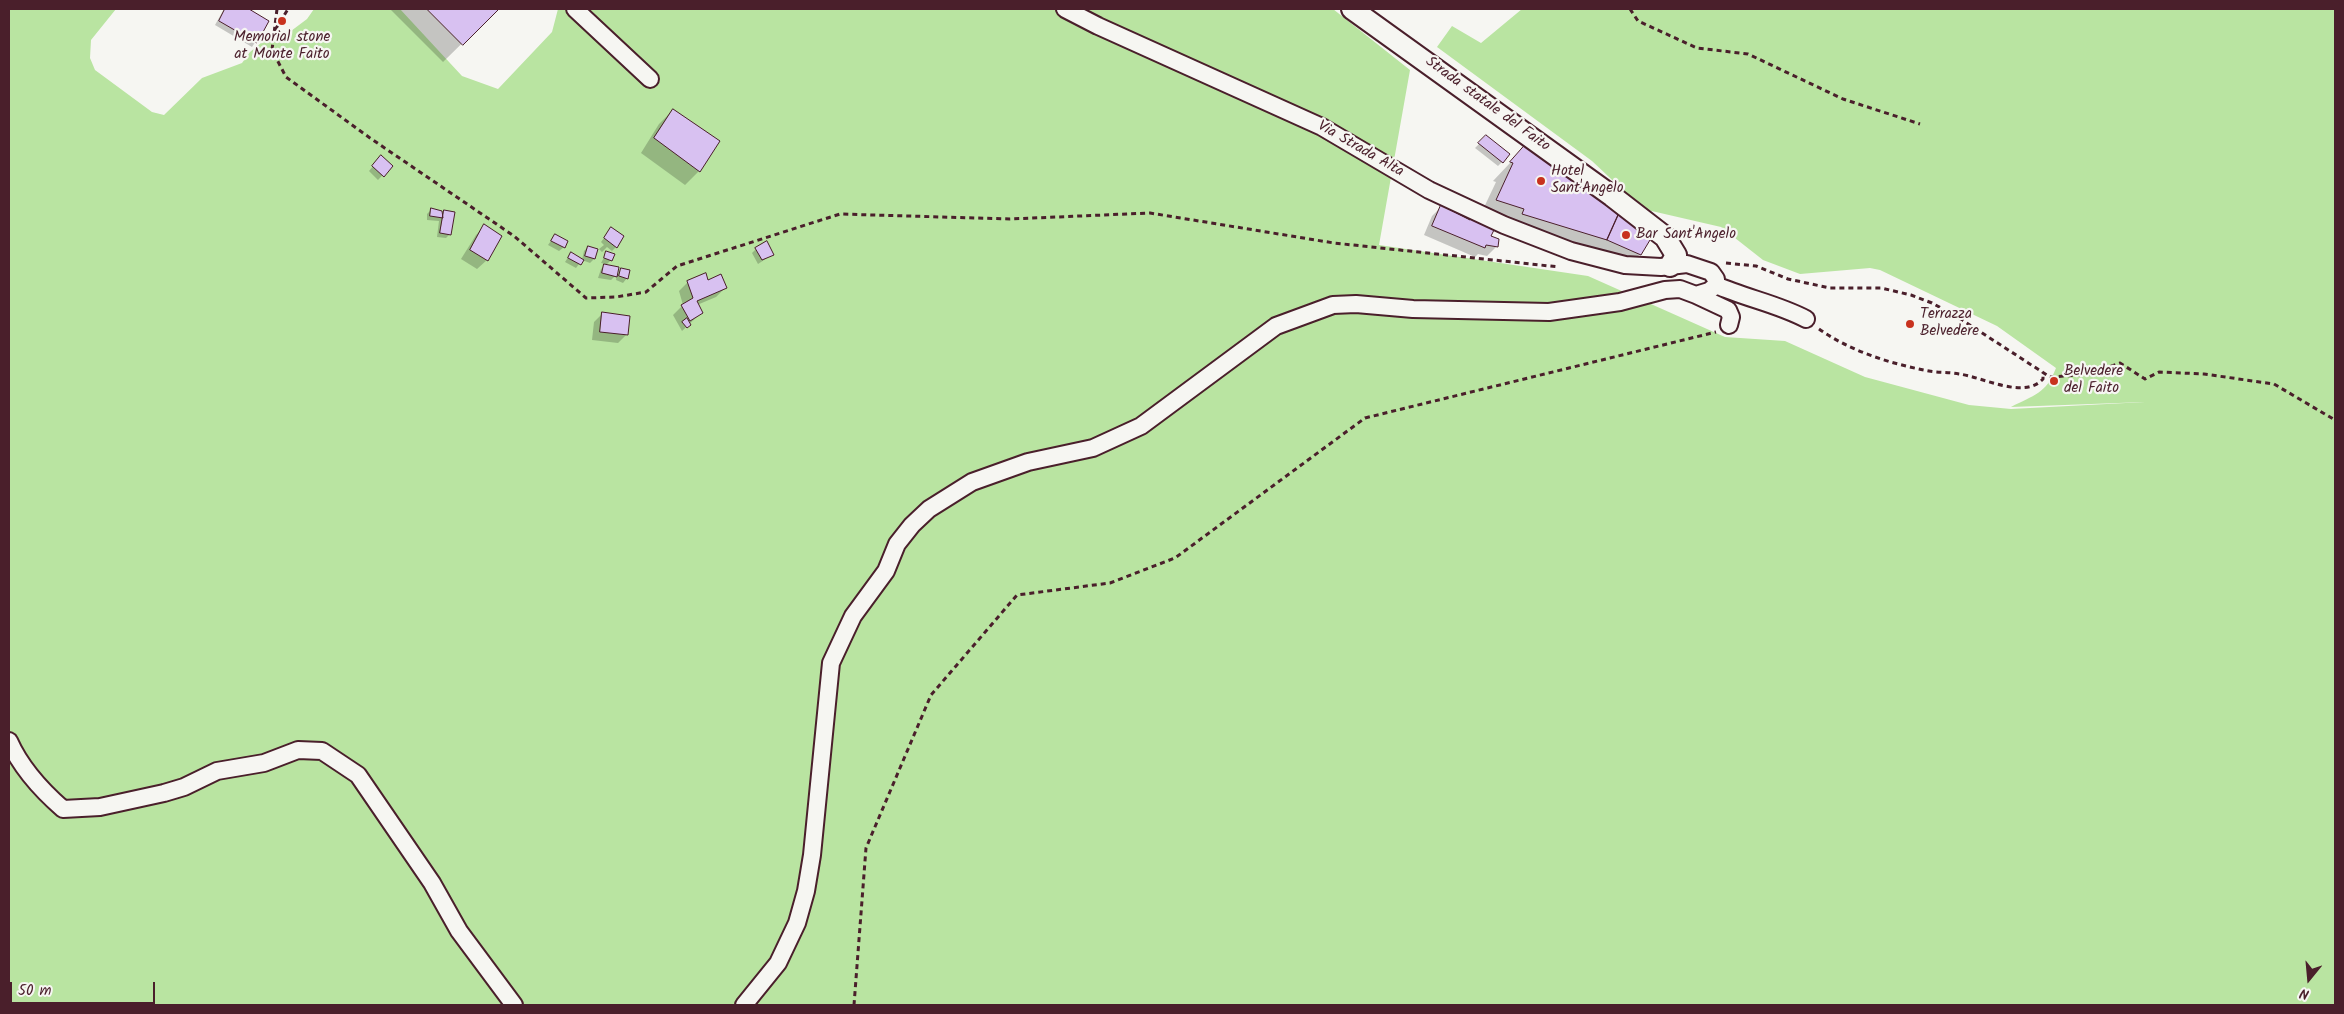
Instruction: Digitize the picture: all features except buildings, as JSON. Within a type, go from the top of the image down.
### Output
[{"type":"street","points":[[575,9],[650,78]]},
{"type":"street","name":"Via Strada Alta","points":[[1065,9],[1098,26],[1322,127],[1430,190],[1504,224],[1580,254],[1625,266],[1666,267],[1687,264],[1707,270]]},
{"type":"street","name":"Strada statale del Faito","points":[[1352,9],[1666,237],[1676,255],[1666,267]]},
{"type":"street","points":[[1696,295],[1709,292],[1716,285],[1716,279],[1707,270]]},
{"type":"street","points":[[1716,285],[1748,299],[1790,310],[1806,319]]},
{"type":"street","points":[[744,1005],[778,963],[797,923],[806,891],[812,855],[831,663],[853,616],[886,571],[897,544],[912,525],[929,509],[972,482],[1028,462],[1094,448],[1141,426],[1276,326],[1333,305],[1356,304],[1413,309],[1549,312],[1620,302],[1665,290],[1680,289],[1728,310],[1731,317],[1730,325]]},
{"type":"street","points":[[9,741],[17,759],[43,791],[63,809],[100,808],[164,794],[184,787],[217,771],[264,763],[298,750],[322,752],[358,775],[432,883],[460,931],[514,1005]]},
{"type":"path","points":[[277,9],[272,50],[286,77],[370,138],[514,236],[586,298],[616,297],[646,292],[678,266],[840,214],[1010,219],[1150,212],[1334,244],[1557,266]]},
{"type":"path","points":[[273,32],[288,9]]},
{"type":"path","points":[[1630,9],[1638,20],[1698,48],[1748,54],[1843,99],[1920,124]]},
{"type":"path","points":[[1707,270],[1730,262],[1756,266],[1788,279],[1830,288],[1882,288],[1911,295],[1932,303],[1959,318],[2042,372],[2057,378],[2096,374],[2120,363],[2144,379],[2159,372],[2204,374],[2274,384],[2335,420]]},
{"type":"path","points":[[1806,319],[1824,332],[1858,350],[1930,371],[1960,374],[2021,388],[2038,385],[2043,379],[2042,372]]},
{"type":"path","points":[[854,1005],[866,848],[931,695],[1017,595],[1110,583],[1175,558],[1365,418],[1709,336],[1730,325]]},
{"type":"green space","points":[[9,9],[116,9],[91,40],[90,58],[95,70],[152,112],[164,115],[202,78],[242,63],[250,52],[261,43],[291,31],[307,19],[314,9],[400,9],[462,76],[498,89],[552,32],[558,9],[1333,9],[1410,70],[1379,245],[1588,276],[1725,337],[1785,341],[1865,377],[1969,405],[2011,409],[2145,402],[2011,407],[2043,389],[2056,368],[1997,326],[1880,270],[1870,268],[1800,274],[1763,260],[1721,227],[1643,209],[1592,161],[1437,47],[1452,26],[1481,43],[1522,9],[2335,9],[2335,1005],[9,1005]]},
{"type":"place","name":"Memorial stone at Monte Faito","points":[[282,21]]},
{"type":"place","name":"Hotel Sant'Angelo","points":[[1541,181]]},
{"type":"place","name":"Bar Sant'Angelo","points":[[1626,235]]},
{"type":"place","name":"Terrazza Belvedere","points":[[1910,324]]},
{"type":"place","name":"Belvedere del Faito","points":[[2054,381]]}]
